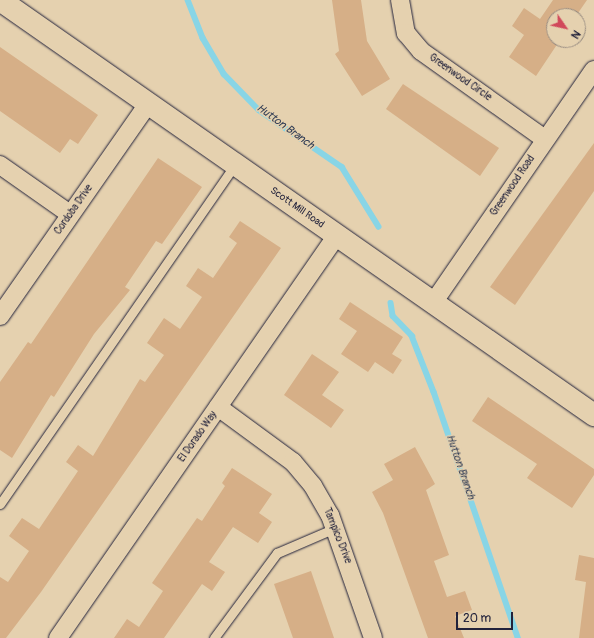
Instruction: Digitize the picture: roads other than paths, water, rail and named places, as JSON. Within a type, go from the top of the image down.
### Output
[{"type":"street","name":"Scott Mill Road","points":[[1,0],[594,415]]},
{"type":"street","name":"Greenwood Circle","points":[[400,0],[406,33],[421,51],[545,139]]},
{"type":"street","name":"Greenwood Road","points":[[434,303],[545,139],[594,70]]},
{"type":"street","name":"Cordoba Drive","points":[[0,316],[148,104]]},
{"type":"street","points":[[0,165],[70,214]]},
{"type":"street","name":"El Dorado Way","points":[[58,638],[337,236]]},
{"type":"street","name":"Tampico Drive","points":[[218,407],[293,462],[313,486],[335,528],[373,638]]},
{"type":"lane","points":[[0,504],[235,164]]},
{"type":"lane","points":[[214,638],[277,553],[335,528]]},
{"type":"waterway","name":"Hutton Branch","points":[[188,0],[203,38],[224,74],[259,110],[342,167],[379,227]]},
{"type":"waterway","name":"Hutton Branch","points":[[391,303],[393,316],[412,336],[434,392],[518,638]]}]
